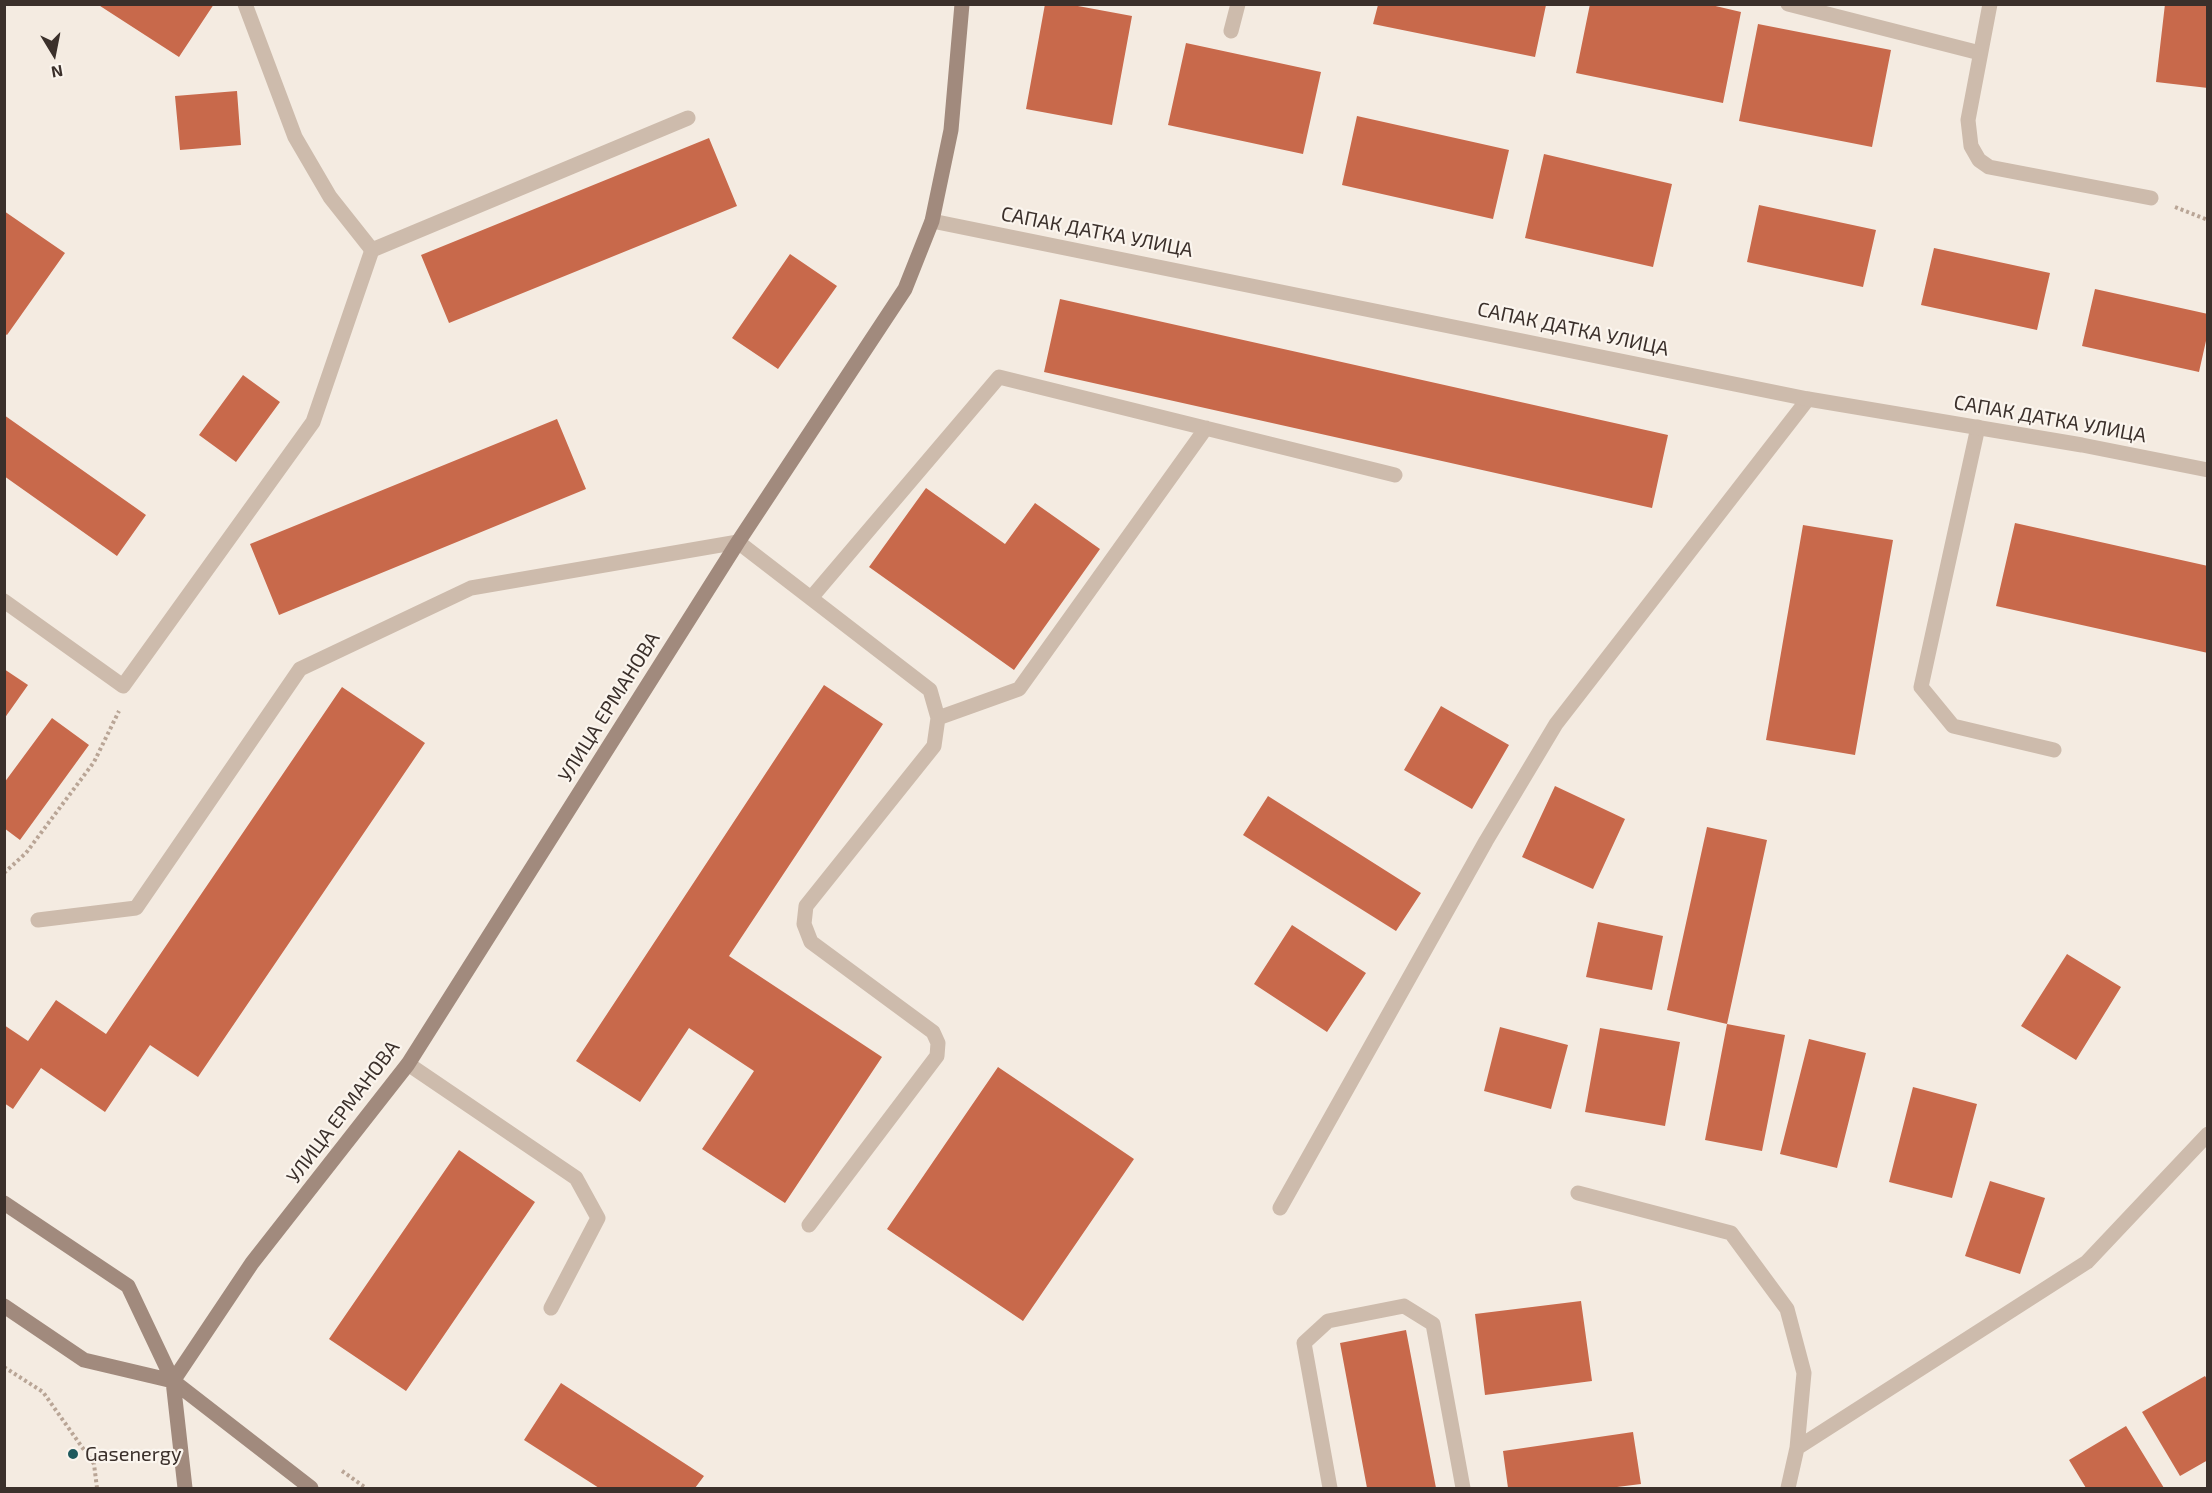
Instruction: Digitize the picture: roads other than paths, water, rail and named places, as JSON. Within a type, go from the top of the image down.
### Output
[{"type":"main road","name":"УЛИЦА ЕРМАНОВА","points":[[173,1381],[252,1263],[408,1064],[738,542],[905,289],[932,221],[951,130],[962,4]]},
{"type":"main road","points":[[4,1203],[128,1286],[173,1381],[185,1488]]},
{"type":"main road","points":[[4,1306],[84,1360],[173,1381],[311,1488]]},
{"type":"street","points":[[245,4],[295,137],[330,197],[372,250]]},
{"type":"street","points":[[1231,31],[1238,4]]},
{"type":"street","points":[[1788,4],[1980,53]]},
{"type":"street","points":[[1990,4],[1968,120],[1971,146],[1978,160],[1989,167],[2151,198]]},
{"type":"street","points":[[4,601],[123,687],[313,422],[372,250],[688,118]]},
{"type":"street","name":"САПАК ДАТКА УЛИЦА","points":[[932,221],[1808,399],[2082,445],[2208,471]]},
{"type":"street","points":[[811,598],[999,377],[1395,475]]},
{"type":"street","points":[[1280,1208],[1486,841],[1556,724],[1808,399]]},
{"type":"street","points":[[938,718],[1019,689],[1206,428]]},
{"type":"street","points":[[1978,428],[1921,687],[1953,726],[2054,750]]},
{"type":"street","points":[[38,920],[136,908],[300,669],[471,588],[738,542],[930,690],[938,718],[934,746],[806,906],[804,924],[812,942],[933,1032],[938,1043],[937,1056],[809,1226]]},
{"type":"street","points":[[408,1064],[576,1178],[598,1218],[551,1308]]},
{"type":"street","points":[[1797,1448],[2087,1262],[2208,1134]]},
{"type":"street","points":[[1578,1193],[1731,1233],[1787,1309],[1804,1373],[1797,1448],[1788,1488]]},
{"type":"street","points":[[1330,1488],[1304,1343],[1328,1321],[1404,1306],[1433,1324],[1463,1488]]},
{"type":"place","name":"Gasenergy","points":[[73,1454]]}]
